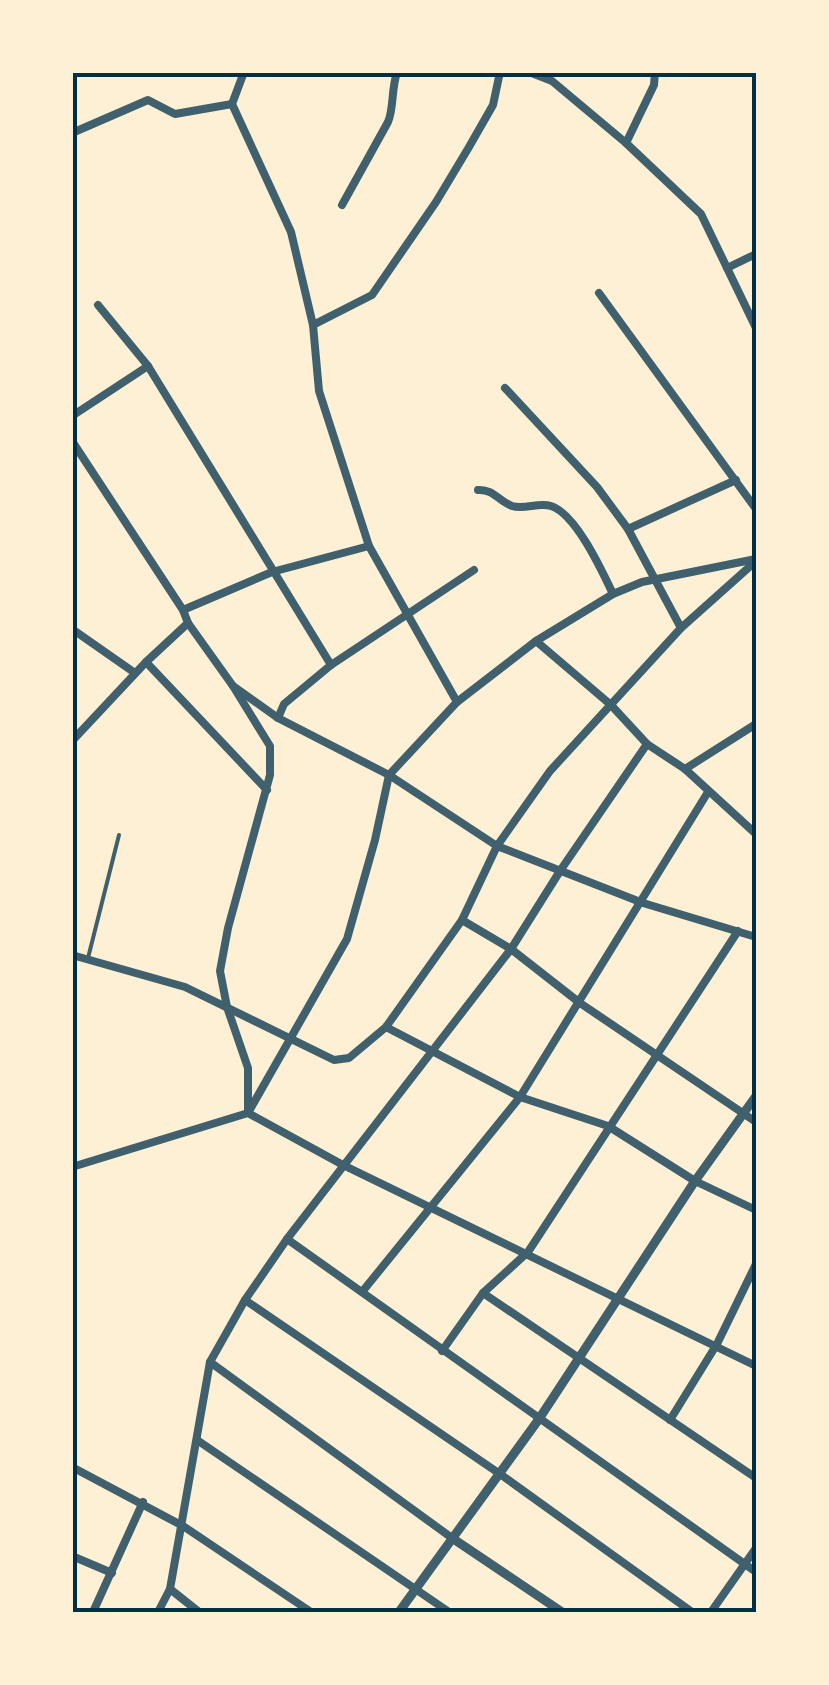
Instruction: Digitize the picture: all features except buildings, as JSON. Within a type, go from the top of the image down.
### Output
[{"type":"street","points":[[244,72],[232,104],[291,232],[312,326],[319,391],[369,546],[457,702]]},
{"type":"street","points":[[342,205],[392,113],[389,103],[398,72]]},
{"type":"street","points":[[312,326],[372,295],[469,148],[493,105],[500,72]]},
{"type":"street","points":[[529,72],[552,81],[626,142],[701,214],[756,328]]},
{"type":"street","points":[[626,142],[654,85],[655,72]]},
{"type":"street","points":[[72,133],[148,100],[175,114],[232,104]]},
{"type":"street","points":[[728,268],[756,254]]},
{"type":"street","points":[[599,293],[756,509]]},
{"type":"street","points":[[98,305],[148,366],[331,665]]},
{"type":"street","points":[[72,416],[148,366]]},
{"type":"street","points":[[504,388],[597,487],[628,529],[681,628]]},
{"type":"street","points":[[73,444],[270,746],[267,790],[220,970],[227,1007],[248,1068],[248,1113]]},
{"type":"street","points":[[628,529],[736,480]]},
{"type":"street","points":[[478,490],[493,492],[515,507],[541,504],[560,510],[593,553],[613,594]]},
{"type":"street","points":[[183,610],[272,572],[369,546]]},
{"type":"street","points":[[72,1167],[248,1113],[346,938],[375,840],[388,775],[457,702],[536,642],[613,594],[654,580],[756,560]]},
{"type":"street","points":[[72,955],[185,987],[343,1061],[386,1027],[462,920],[497,846],[550,771],[681,628],[756,560]]},
{"type":"street","points":[[278,718],[284,704],[331,665],[474,570]]},
{"type":"street","points":[[72,741],[146,662],[188,624]]},
{"type":"street","points":[[72,629],[136,674]]},
{"type":"street","points":[[536,642],[611,705],[647,744],[685,769],[756,834]]},
{"type":"street","points":[[146,662],[267,790]]},
{"type":"street","points":[[232,686],[278,718],[388,775],[497,846],[642,902],[756,937]]},
{"type":"street","points":[[685,769],[756,724]]},
{"type":"street","points":[[158,1612],[170,1590],[210,1362],[245,1300],[287,1239],[512,949],[647,744]]},
{"type":"street","points":[[362,1292],[520,1096],[708,792]]},
{"type":"street","points":[[462,920],[512,949],[580,1003],[756,1122]]},
{"type":"street","points":[[442,1351],[483,1293],[528,1252],[738,932]]},
{"type":"street","points":[[386,1027],[520,1096],[608,1126],[695,1181],[756,1210]]},
{"type":"street","points":[[399,1612],[539,1419],[695,1181],[756,1096]]},
{"type":"street","points":[[248,1113],[343,1165],[756,1366]]},
{"type":"street","points":[[287,1239],[756,1572]]},
{"type":"street","points":[[670,1420],[717,1344],[756,1264]]},
{"type":"street","points":[[483,1293],[756,1478]]},
{"type":"street","points":[[245,1300],[500,1474],[692,1612]]},
{"type":"street","points":[[210,1362],[452,1538],[562,1612]]},
{"type":"street","points":[[197,1440],[449,1612]]},
{"type":"street","points":[[72,1468],[183,1526],[311,1612]]},
{"type":"street","points":[[93,1612],[143,1502]]},
{"type":"street","points":[[711,1612],[756,1548]]},
{"type":"street","points":[[72,1556],[112,1573]]},
{"type":"street","points":[[170,1590],[199,1612]]},
{"type":"lane","points":[[88,958],[119,834]]}]
